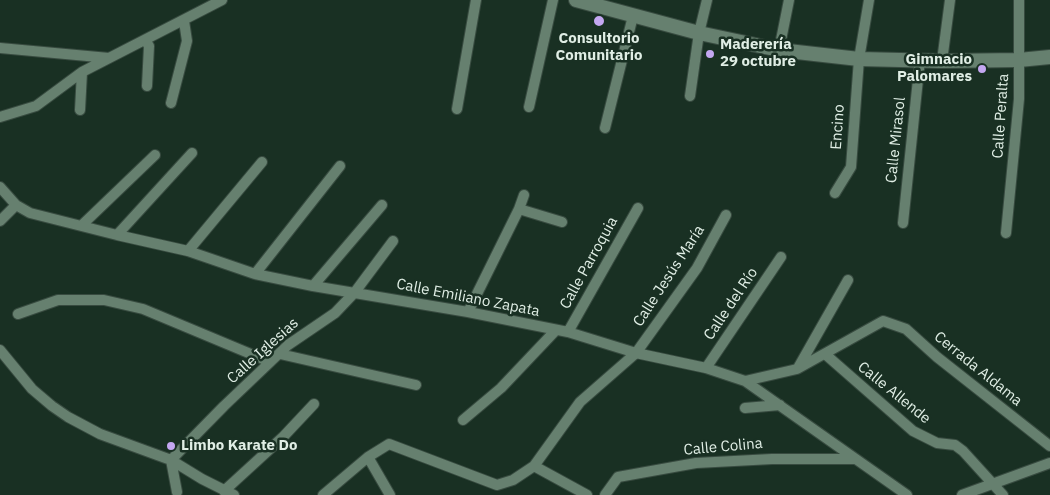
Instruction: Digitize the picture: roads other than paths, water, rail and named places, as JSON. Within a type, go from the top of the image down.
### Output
[{"type":"street","points":[[0,117],[36,106],[82,72],[222,0]]},
{"type":"street","points":[[457,109],[476,0]]},
{"type":"street","points":[[529,107],[553,0]]},
{"type":"street","points":[[576,0],[614,6],[633,16],[699,33],[779,50],[859,59],[942,61],[1019,60],[1050,57]]},
{"type":"street","points":[[690,96],[699,33],[707,0]]},
{"type":"street","points":[[779,50],[789,0]]},
{"type":"street","name":"Encino","points":[[835,193],[850,167],[859,59],[869,0]]},
{"type":"street","points":[[942,61],[950,0]]},
{"type":"street","name":"Calle Peralta","points":[[1006,233],[1018,99],[1019,0]]},
{"type":"street","points":[[605,128],[633,16]]},
{"type":"street","points":[[171,103],[187,41],[184,21]]},
{"type":"street","points":[[145,40],[149,46],[147,86]]},
{"type":"street","points":[[0,48],[110,58]]},
{"type":"street","name":"Calle Mirasol","points":[[903,223],[920,60]]},
{"type":"street","points":[[80,110],[82,72]]},
{"type":"street","points":[[117,235],[192,152]]},
{"type":"street","points":[[82,225],[155,155]]},
{"type":"street","points":[[188,251],[262,162]]},
{"type":"street","points":[[255,274],[340,166]]},
{"type":"street","name":"Calle Emiliano Zapata","points":[[0,187],[16,205],[30,213],[188,251],[255,274],[568,332],[636,353],[706,368],[745,381],[907,495]]},
{"type":"street","points":[[468,312],[519,209],[524,195]]},
{"type":"street","points":[[0,221],[16,205]]},
{"type":"street","points":[[313,286],[382,205]]},
{"type":"street","name":"Calle Parroquia","points":[[568,332],[638,208]]},
{"type":"street","points":[[519,209],[562,222]]},
{"type":"street","name":"Calle Jesús María","points":[[534,466],[580,402],[636,353],[697,268],[726,215]]},
{"type":"street","name":"Calle Iglesias","points":[[171,460],[270,362],[310,328],[335,313],[355,292],[393,241]]},
{"type":"street","name":"Calle del Río","points":[[706,368],[781,257]]},
{"type":"street","points":[[797,369],[848,280]]},
{"type":"street","points":[[18,314],[58,300],[104,300],[143,309],[270,362]]},
{"type":"street","name":"Cerrada Aldama","points":[[825,354],[883,322],[906,329],[938,357],[1050,446]]},
{"type":"street","points":[[463,420],[500,388],[556,330]]},
{"type":"street","points":[[0,350],[32,389],[68,417],[100,434],[171,460],[234,495]]},
{"type":"street","points":[[280,354],[416,385]]},
{"type":"street","points":[[745,381],[797,369],[825,354]]},
{"type":"street","name":"Calle Allende","points":[[825,354],[913,430],[937,443],[955,445],[971,459],[1003,495]]},
{"type":"street","points":[[224,490],[283,437],[314,404]]},
{"type":"street","points":[[745,408],[780,405]]},
{"type":"street","points":[[323,495],[368,457],[389,444],[498,485],[513,480],[534,466],[587,495]]},
{"type":"street","points":[[368,457],[390,495]]},
{"type":"street","name":"Calle Colina","points":[[605,495],[618,477],[696,463],[772,459],[855,459]]},
{"type":"street","points":[[171,460],[176,492]]},
{"type":"street","points":[[962,495],[1048,467]]},
{"type":"place","name":"Consultorio Comunitario","points":[[599,21]]},
{"type":"place","name":"Maderería 29 octubre","points":[[710,54]]},
{"type":"place","name":"Gimnacio Palomares","points":[[982,69]]},
{"type":"place","name":"Limbo Karate Do","points":[[171,446]]}]
